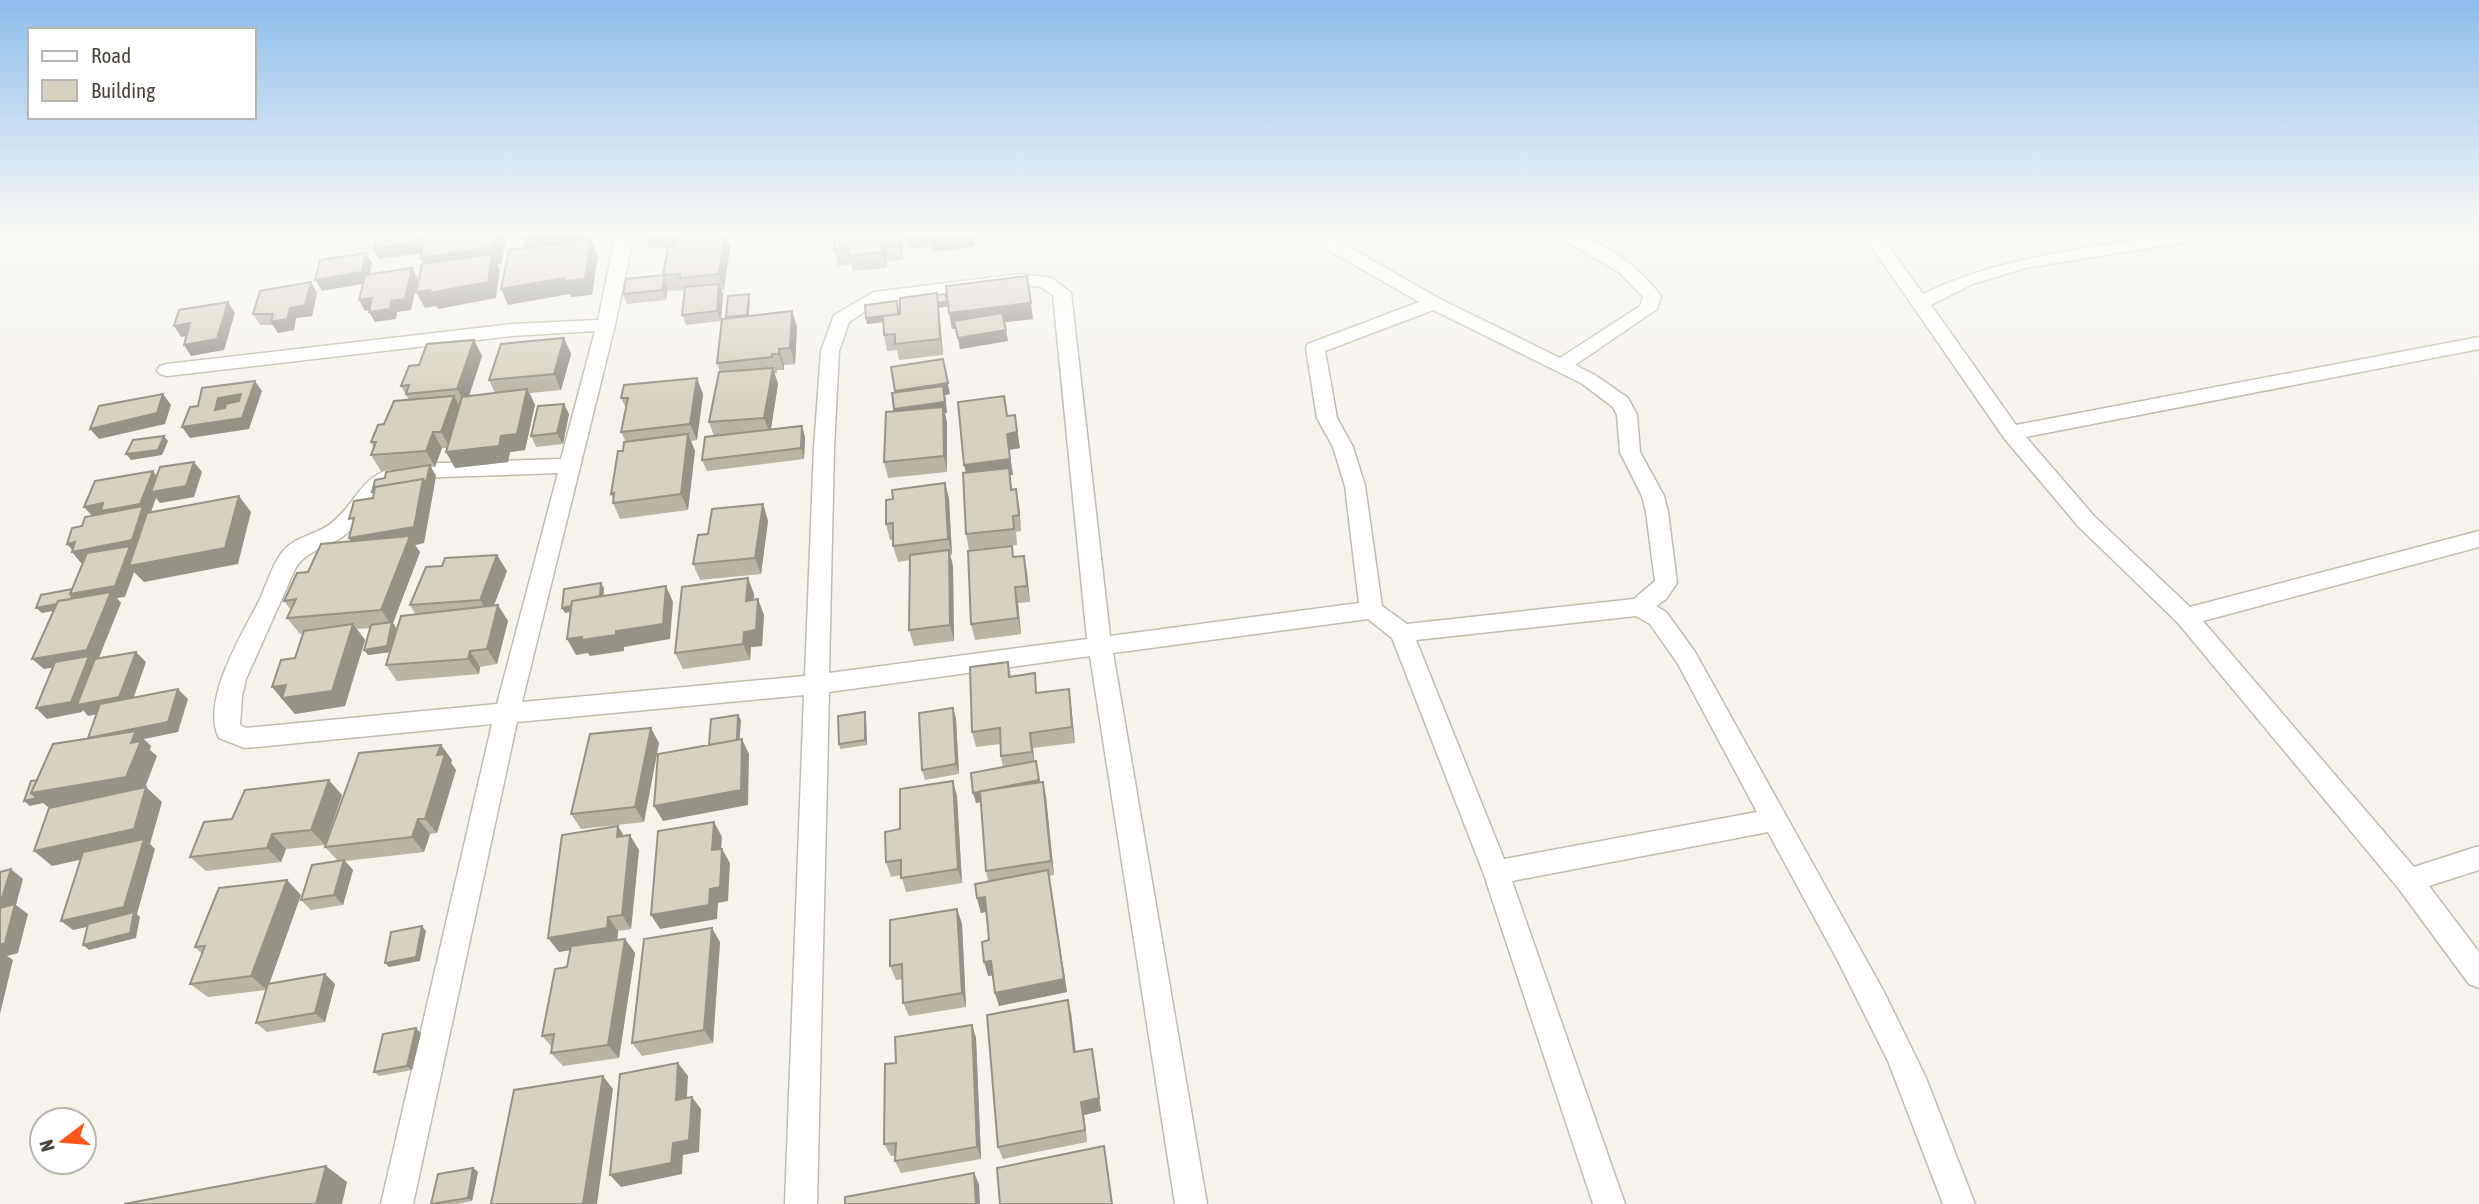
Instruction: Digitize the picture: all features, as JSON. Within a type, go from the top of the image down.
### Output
[{"type":"street","points":[[397,1204],[507,713],[613,290]]},
{"type":"street","points":[[801,1204],[824,448],[830,351],[841,319],[874,298],[932,290]]},
{"type":"street","points":[[1058,290],[1062,293],[1100,647],[1191,1204]]},
{"type":"street","points":[[1402,633],[1639,607],[1666,583],[1657,512],[1653,496],[1630,452],[1627,415],[1622,403],[1561,366],[1412,290]]},
{"type":"street","points":[[1561,366],[1648,309],[1652,296],[1646,290]]},
{"type":"street","points":[[1913,290],[2011,433],[2086,521],[2186,617],[2409,881],[2479,975]]},
{"type":"street","points":[[1922,302],[1947,290]]},
{"type":"street","points":[[1371,610],[1355,486],[1343,447],[1327,418],[1315,348],[1434,303]]},
{"type":"street","points":[[167,370],[512,330],[606,324]]},
{"type":"street","points":[[2011,433],[2479,343]]},
{"type":"street","points":[[571,466],[411,471],[394,473],[377,480],[338,530],[308,543],[290,558],[235,677],[225,713],[228,732],[245,738],[816,684],[1371,610],[1402,633],[1496,872],[1609,1204]]},
{"type":"street","points":[[2186,617],[2479,539]]},
{"type":"street","points":[[1639,607],[1658,618],[1687,658],[1848,954],[1898,1051],[1929,1120],[1959,1204]]},
{"type":"street","points":[[1496,872],[1774,820]]},
{"type":"street","points":[[2409,881],[2479,858]]},
{"type":"building","points":[[309,290],[305,305],[290,308],[287,319],[271,322],[273,314],[253,314],[260,291]]},
{"type":"building","points":[[361,290],[407,290],[405,299],[391,301],[390,309],[369,312],[372,298],[359,300]]},
{"type":"building","points":[[624,290],[660,290],[623,294]]},
{"type":"building","points":[[685,290],[719,290],[717,311],[682,315]]},
{"type":"building","points":[[946,290],[1029,290],[1031,303],[949,313]]},
{"type":"building","points":[[937,293],[940,339],[895,344],[895,334],[884,335],[883,316],[900,314],[900,298]]},
{"type":"building","points":[[749,294],[747,315],[726,317],[728,296]]},
{"type":"building","points":[[945,294],[948,301],[938,303],[937,295]]},
{"type":"building","points":[[897,301],[898,314],[866,318],[865,305]]},
{"type":"building","points":[[228,302],[217,339],[184,345],[190,323],[174,326],[179,310]]},
{"type":"building","points":[[792,311],[790,348],[779,349],[779,354],[772,354],[772,357],[717,363],[722,319]]},
{"type":"building","points":[[1002,313],[1006,330],[958,338],[954,321]]},
{"type":"building","points":[[564,338],[554,374],[489,380],[501,344]]},
{"type":"building","points":[[474,340],[457,389],[406,394],[409,385],[401,386],[409,366],[419,365],[427,344]]},
{"type":"building","points":[[943,359],[948,383],[895,391],[891,367]]},
{"type":"building","points":[[773,368],[764,418],[709,422],[719,372]]},
{"type":"building","points":[[697,378],[690,424],[621,432],[628,398],[621,398],[624,385]]},
{"type":"building","points":[[255,381],[242,418],[182,427],[190,407],[198,406],[202,388]],"holes":[[[241,394],[239,401],[226,404],[225,408],[215,410],[218,398]]]},
{"type":"building","points":[[943,386],[945,402],[894,409],[892,393]]},
{"type":"building","points":[[527,389],[517,434],[501,436],[499,446],[446,452],[462,397]]},
{"type":"building","points":[[163,394],[157,413],[90,429],[99,406]]},
{"type":"building","points":[[454,396],[441,432],[433,432],[426,451],[371,455],[376,442],[371,442],[378,425],[384,424],[394,401]]},
{"type":"building","points":[[1004,396],[1007,416],[1015,415],[1017,432],[1007,434],[1010,459],[964,465],[958,402]]},
{"type":"building","points":[[564,404],[557,433],[531,436],[538,406]]},
{"type":"building","points":[[943,407],[944,456],[884,462],[886,412]]},
{"type":"building","points":[[802,426],[801,448],[702,460],[705,437]]},
{"type":"building","points":[[688,434],[681,494],[613,503],[614,493],[611,494],[618,451],[623,451],[624,442]]},
{"type":"building","points":[[164,436],[158,450],[126,454],[133,440]]},
{"type":"building","points":[[194,462],[186,486],[151,492],[160,467]]},
{"type":"building","points":[[430,465],[426,483],[423,479],[375,487],[372,492],[375,480],[385,478],[386,472]]},
{"type":"building","points":[[1009,468],[1011,490],[1016,489],[1019,515],[1013,516],[1014,529],[966,534],[963,473]]},
{"type":"building","points":[[153,471],[140,504],[101,511],[103,503],[84,507],[95,481]]},
{"type":"building","points":[[423,479],[414,527],[349,538],[354,518],[349,519],[354,501],[373,498],[375,487]]},
{"type":"building","points":[[945,483],[948,539],[893,546],[893,523],[886,524],[886,500],[893,499],[892,490]]},
{"type":"building","points":[[239,496],[225,548],[129,566],[147,513]]},
{"type":"building","points":[[763,504],[755,558],[693,564],[698,535],[708,534],[712,509]]},
{"type":"building","points":[[143,506],[132,540],[72,552],[75,542],[67,544],[72,528],[82,526],[85,517]]},
{"type":"building","points":[[410,536],[381,610],[287,618],[296,599],[284,601],[297,573],[308,572],[321,544]]},
{"type":"building","points":[[130,546],[115,586],[70,594],[87,553]]},
{"type":"building","points":[[1012,546],[1013,557],[1024,556],[1027,586],[1015,587],[1018,618],[971,624],[968,551]]},
{"type":"building","points":[[949,550],[950,625],[909,630],[910,555]]},
{"type":"building","points":[[497,555],[480,600],[410,605],[426,567],[442,566],[445,558]]},
{"type":"building","points":[[748,578],[746,601],[758,599],[756,630],[744,632],[743,644],[675,653],[682,587]]},
{"type":"building","points":[[601,583],[600,596],[572,601],[571,606],[562,608],[564,589]]},
{"type":"building","points":[[666,586],[663,624],[616,631],[616,635],[581,640],[582,637],[567,639],[572,601]]},
{"type":"building","points":[[72,589],[71,599],[36,608],[41,595]]},
{"type":"building","points":[[111,592],[87,650],[32,659],[58,601]]},
{"type":"building","points":[[498,605],[487,649],[470,651],[468,659],[386,665],[401,616]]},
{"type":"building","points":[[392,622],[387,646],[364,650],[371,625]]},
{"type":"building","points":[[353,624],[332,691],[282,698],[286,685],[272,687],[281,660],[295,658],[304,631]]},
{"type":"building","points":[[136,652],[119,697],[77,705],[95,659]]},
{"type":"building","points":[[89,656],[71,702],[36,708],[55,662]]},
{"type":"building","points":[[1008,662],[1009,677],[1035,673],[1036,693],[1069,689],[1072,727],[1030,733],[1032,752],[1001,756],[1000,728],[972,732],[970,667]]},
{"type":"building","points":[[178,689],[168,722],[88,738],[100,704]]},
{"type":"building","points":[[953,708],[956,764],[922,770],[919,713]]},
{"type":"building","points":[[865,712],[865,740],[839,744],[838,716]]},
{"type":"building","points":[[738,715],[737,740],[709,745],[711,719]]},
{"type":"building","points":[[651,728],[635,807],[571,814],[590,734]]},
{"type":"building","points":[[136,731],[131,743],[141,741],[126,777],[31,793],[53,744]]},
{"type":"building","points":[[742,739],[741,790],[654,806],[658,754]]},
{"type":"building","points":[[441,745],[437,755],[445,754],[425,819],[418,819],[412,837],[325,847],[359,753]]},
{"type":"building","points":[[1036,761],[1039,780],[973,793],[971,773]]},
{"type":"building","points":[[37,780],[31,793],[37,798],[24,801],[31,781]]},
{"type":"building","points":[[329,780],[311,830],[272,834],[267,848],[190,857],[204,822],[232,819],[245,790]]},
{"type":"building","points":[[953,781],[958,869],[901,878],[901,860],[886,862],[885,832],[900,829],[900,789]]},
{"type":"building","points":[[1043,782],[1051,861],[986,871],[980,791]]},
{"type":"building","points":[[146,787],[134,829],[34,851],[49,808]]},
{"type":"building","points":[[714,822],[712,850],[722,849],[720,887],[710,889],[709,905],[651,915],[658,831]]},
{"type":"building","points":[[618,826],[617,837],[630,835],[622,915],[608,917],[607,928],[548,938],[562,835]]},
{"type":"building","points":[[144,839],[124,907],[61,921],[83,852]]},
{"type":"building","points":[[344,860],[334,895],[301,900],[312,865]]},
{"type":"building","points":[[11,869],[0,904],[0,872]]},
{"type":"building","points":[[1048,870],[1064,979],[995,993],[991,961],[984,962],[982,942],[989,940],[985,897],[977,898],[975,884]]},
{"type":"building","points":[[287,880],[251,976],[190,984],[205,946],[195,947],[219,888]]},
{"type":"building","points":[[15,904],[5,943],[0,945],[0,908]]},
{"type":"building","points":[[957,909],[962,993],[903,1003],[902,964],[890,966],[890,920]]},
{"type":"building","points":[[134,912],[130,933],[83,945],[88,924]]},
{"type":"building","points":[[422,926],[416,957],[385,963],[391,932]]},
{"type":"building","points":[[712,928],[704,1030],[632,1043],[644,939]]},
{"type":"building","points":[[625,939],[608,1045],[551,1053],[554,1034],[542,1036],[555,969],[567,967],[571,946]]},
{"type":"building","points":[[325,974],[315,1013],[256,1023],[268,984]]},
{"type":"building","points":[[1068,1000],[1074,1052],[1092,1049],[1099,1098],[1081,1102],[1085,1130],[998,1147],[987,1015]]},
{"type":"building","points":[[972,1025],[977,1147],[895,1161],[896,1143],[884,1144],[885,1064],[896,1063],[895,1037]]},
{"type":"building","points":[[416,1028],[407,1066],[374,1072],[383,1034]]},
{"type":"building","points":[[678,1063],[676,1100],[692,1097],[689,1140],[673,1143],[671,1163],[610,1175],[620,1074]]},
{"type":"building","points":[[603,1076],[583,1204],[491,1204],[514,1090]]},
{"type":"building","points":[[1104,1146],[1112,1204],[1000,1204],[997,1168]]},
{"type":"building","points":[[326,1166],[316,1204],[124,1204]]},
{"type":"building","points":[[473,1168],[468,1198],[431,1204],[438,1174]]},
{"type":"building","points":[[974,1173],[976,1204],[845,1204],[845,1197]]}]
